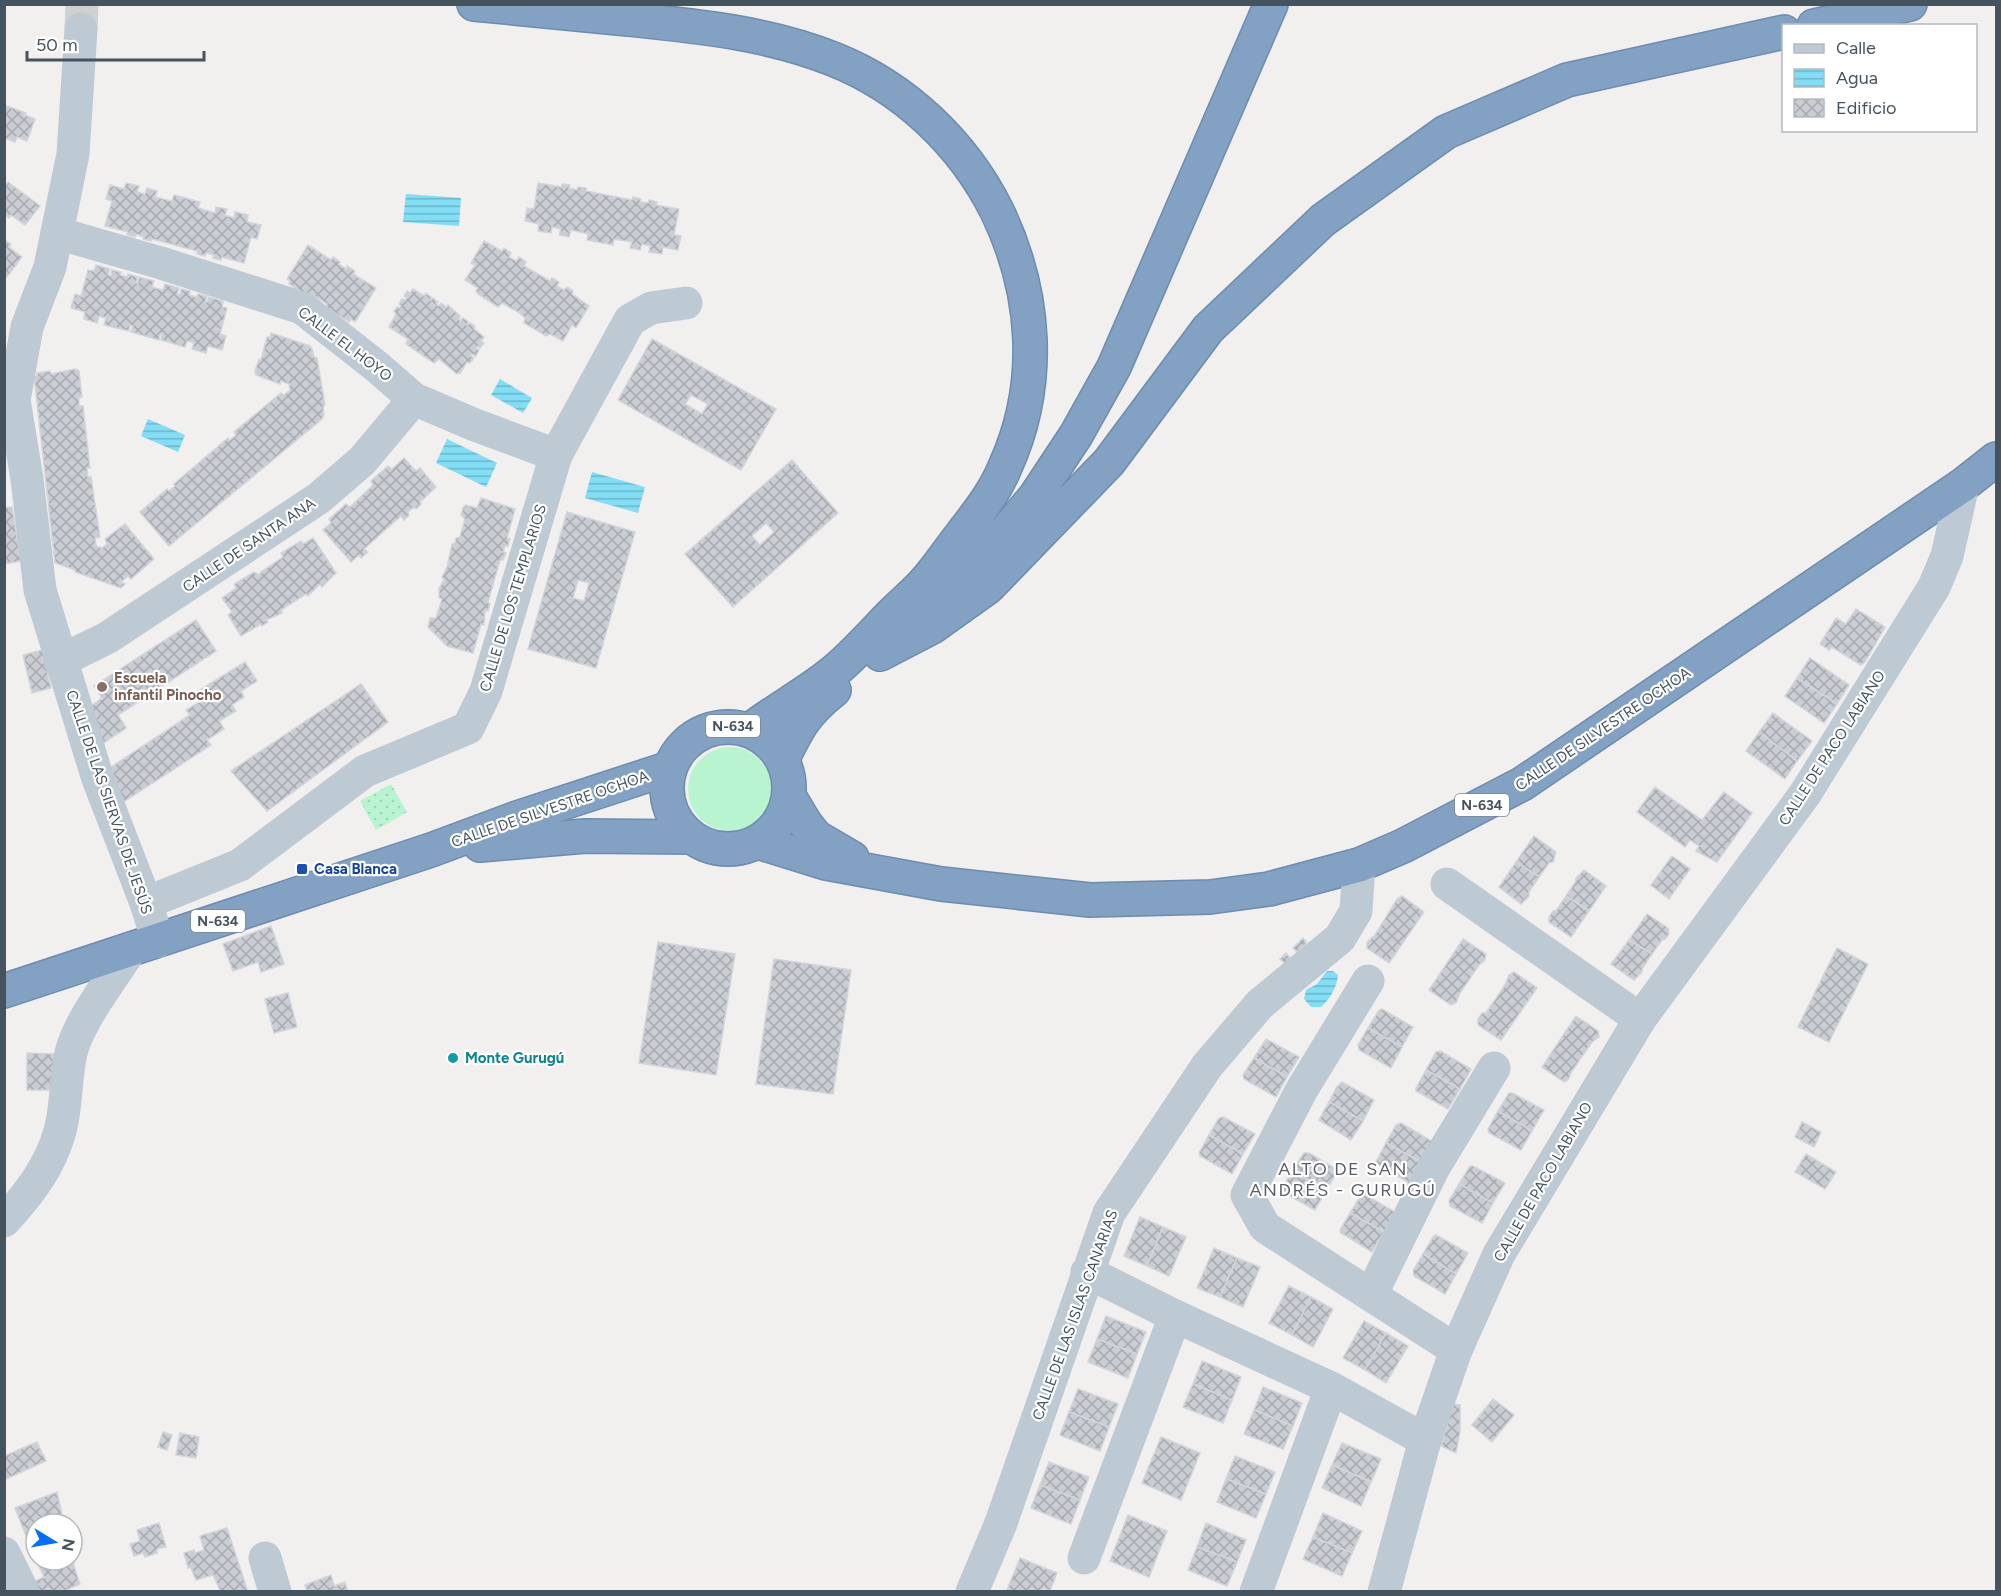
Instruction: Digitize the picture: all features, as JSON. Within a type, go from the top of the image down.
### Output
[{"type":"highway","points":[[474,4],[691,26],[766,38],[834,59],[894,92],[915,107],[952,144],[990,199],[1009,236],[1020,274],[1031,333],[1029,383],[1020,430],[1004,471],[989,497],[924,583],[832,673]]},
{"type":"highway","points":[[783,758],[800,723],[820,701],[880,654],[939,601],[999,539],[1035,497],[1076,435],[1114,367],[1271,4]]},
{"type":"highway","points":[[1823,24],[1910,4]]},
{"type":"highway","points":[[880,654],[932,627],[988,587],[1109,462],[1208,329],[1323,220],[1446,132],[1567,80],[1782,32]]},
{"type":"highway","name":"CALLE DE SILVESTRE OCHOA","points":[[880,874],[941,885],[1090,900],[1159,899],[1210,897],[1269,889],[1359,865],[1403,846],[1522,784],[1963,485],[1996,459]]},
{"type":"highway","points":[[750,730],[955,582]]},
{"type":"highway","name":"N-634","points":[[670,768],[679,750],[694,737],[712,728],[731,726],[750,730],[763,736],[783,758],[789,777],[790,798],[784,816],[773,831],[758,842],[741,849],[723,850],[706,846],[690,837]]},
{"type":"highway","points":[[670,768],[667,786],[669,806],[677,823],[690,837]]},
{"type":"highway","name":"CALLE DE SILVESTRE OCHOA","points":[[4,991],[431,850],[517,818],[670,768]]},
{"type":"highway","name":"N-634","points":[[790,798],[816,837],[880,874]]},
{"type":"highway","name":"CALLE DE SILVESTRE OCHOA","points":[[431,850],[585,836],[690,837]]},
{"type":"highway","name":"N-634","points":[[758,842],[826,862],[880,874]]},
{"type":"street","name":"CALLE DE LAS SIERVAS DE JESÚS","points":[[81,29],[73,154],[50,267],[27,327],[14,400],[27,479],[40,590],[97,776],[146,903],[144,945]]},
{"type":"street","name":"CALLE EL HOYO","points":[[57,233],[302,308],[414,399],[555,455]]},
{"type":"street","name":"CALLE DE LOS TEMPLARIOS","points":[[146,903],[240,866],[365,771],[468,728],[486,691],[555,455],[630,320],[651,308],[686,303]]},
{"type":"street","name":"CALLE DE SANTA ANA","points":[[60,661],[116,632],[319,498],[362,461],[414,399]]},
{"type":"street","name":"CALLE DE PACO LABIANO","points":[[1384,1592],[1425,1440],[1456,1350],[1499,1254],[1640,1018],[1805,794],[1934,587],[1947,556],[1963,485]]},
{"type":"street","name":"CALLE DE LAS ISLAS CANARIAS","points":[[972,1592],[1001,1523],[1109,1213],[1207,1066],[1260,1004],[1340,938],[1356,911],[1359,865]]},
{"type":"street","points":[[1447,884],[1640,1018]]},
{"type":"street","points":[[4,1221],[22,1202],[46,1167],[60,1130],[71,1052],[84,1023],[144,945]]},
{"type":"street","points":[[1368,981],[1300,1091],[1247,1195],[1265,1227],[1456,1350]]},
{"type":"street","points":[[1371,1295],[1433,1168],[1494,1068]]},
{"type":"street","points":[[1088,1272],[1175,1316],[1331,1388],[1425,1440]]},
{"type":"street","points":[[1084,1558],[1175,1316]]},
{"type":"street","points":[[1256,1592],[1331,1388]]},
{"type":"street","points":[[4,1553],[23,1592]]},
{"type":"street","points":[[265,1558],[275,1592]]},
{"type":"green space","points":[[730,747],[746,750],[760,759],[769,773],[772,789],[769,805],[760,819],[746,828],[730,831],[714,828],[700,819],[691,805],[688,789],[691,773],[700,759],[714,750]]},
{"type":"green space","points":[[391,784],[407,812],[376,830],[360,801]]},
{"type":"water","points":[[406,194],[461,198],[459,226],[403,222]]},
{"type":"water","points":[[500,379],[532,398],[523,413],[491,395]]},
{"type":"water","points":[[148,419],[185,435],[178,452],[141,436]]},
{"type":"water","points":[[447,439],[497,463],[486,487],[436,463]]},
{"type":"water","points":[[592,472],[645,487],[638,513],[585,498]]},
{"type":"water","points":[[1327,971],[1333,971],[1338,975],[1335,988],[1321,1007],[1311,1007],[1304,999],[1306,990],[1317,984]]},
{"type":"building","points":[[4,105],[35,119],[27,141],[17,137],[15,142],[4,138]]},
{"type":"building","points":[[8,182],[40,206],[25,225],[11,215],[9,218],[4,214],[4,187]]},
{"type":"building","points":[[126,183],[139,186],[137,192],[145,194],[147,188],[157,191],[155,197],[172,201],[174,195],[200,202],[198,208],[215,213],[216,207],[227,209],[225,215],[234,218],[235,212],[248,215],[247,222],[261,225],[257,239],[251,237],[244,263],[222,257],[221,260],[213,258],[214,255],[206,253],[205,256],[197,254],[197,251],[152,239],[151,241],[143,239],[144,237],[136,234],[135,237],[127,235],[128,232],[105,226],[112,201],[106,199],[110,185],[124,189]]},
{"type":"building","points":[[538,183],[562,187],[562,184],[570,185],[569,188],[577,190],[578,187],[586,188],[586,191],[632,200],[633,197],[641,199],[640,202],[649,203],[649,200],[657,202],[656,205],[679,209],[674,235],[681,236],[678,250],[663,247],[662,254],[649,252],[650,246],[642,244],[640,250],[630,248],[632,242],[614,239],[613,245],[587,240],[588,234],[571,230],[569,237],[559,235],[561,229],[552,227],[551,233],[538,231],[539,224],[525,221],[527,208],[534,209]]},
{"type":"building","points":[[4,240],[11,244],[9,247],[22,257],[7,277],[4,275]]},
{"type":"building","points":[[484,241],[502,251],[504,248],[511,253],[509,257],[516,261],[519,257],[526,262],[524,266],[550,281],[552,278],[559,282],[557,286],[564,290],[567,287],[573,291],[572,294],[589,306],[576,328],[572,325],[563,341],[550,334],[546,336],[524,323],[525,318],[502,303],[498,307],[478,294],[476,291],[478,288],[465,280],[475,265],[471,263]]},
{"type":"building","points":[[308,245],[331,260],[333,257],[340,262],[339,264],[355,271],[353,274],[376,288],[355,322],[351,319],[349,322],[325,307],[327,304],[314,296],[313,299],[289,284],[290,281],[287,279]]},
{"type":"building","points":[[96,265],[110,269],[108,275],[111,276],[112,270],[121,272],[120,275],[128,277],[128,274],[138,277],[136,283],[139,277],[154,281],[152,287],[163,290],[165,284],[179,288],[177,294],[180,295],[181,289],[190,291],[189,295],[207,296],[205,302],[209,297],[223,301],[222,307],[227,308],[220,334],[226,336],[222,350],[208,346],[206,353],[192,349],[194,343],[187,341],[185,347],[161,340],[162,334],[159,340],[131,332],[133,326],[130,325],[129,331],[104,325],[106,318],[99,316],[97,323],[84,319],[85,312],[71,308],[75,294],[81,296],[88,270],[94,271]]},
{"type":"building","points":[[413,289],[424,296],[426,293],[431,300],[433,298],[438,302],[436,304],[439,306],[441,303],[447,307],[448,305],[460,316],[460,321],[463,318],[468,321],[467,325],[470,323],[475,326],[474,329],[484,337],[481,341],[484,343],[480,348],[478,346],[476,348],[479,350],[476,356],[472,354],[474,358],[470,363],[467,362],[460,373],[457,374],[439,359],[434,363],[406,344],[408,339],[389,327],[396,314],[394,311],[397,307],[400,308],[399,304],[402,299],[407,298],[404,296],[407,291],[410,293]]},
{"type":"building","points":[[271,333],[310,346],[312,349],[314,357],[317,358],[325,405],[322,419],[169,546],[140,512],[167,489],[169,491],[175,486],[174,484],[228,438],[230,440],[236,435],[234,432],[281,393],[284,395],[290,390],[289,384],[281,381],[280,384],[256,375],[259,359],[261,360],[267,337],[270,337]]},
{"type":"building","points":[[652,339],[776,409],[741,470],[618,400]],"holes":[[[691,395],[708,404],[702,414],[685,404]]]},
{"type":"building","points":[[75,369],[79,371],[82,397],[79,398],[79,406],[83,406],[90,468],[87,468],[88,477],[91,477],[100,537],[95,538],[96,546],[102,548],[107,544],[105,539],[125,524],[154,559],[131,579],[128,576],[121,582],[125,584],[121,588],[55,563],[34,376],[37,376],[37,373],[50,371],[51,374]]},
{"type":"building","points":[[404,458],[416,471],[420,468],[436,487],[416,509],[414,507],[408,512],[409,515],[404,520],[401,516],[364,549],[368,552],[361,558],[359,555],[351,562],[323,530],[331,523],[329,519],[346,504],[350,507],[373,485],[371,481],[388,466],[392,469]]},
{"type":"building","points":[[792,460],[838,513],[733,607],[685,554]],"holes":[[[766,523],[774,532],[760,545],[752,536]]]},
{"type":"building","points":[[481,498],[515,509],[507,538],[510,539],[503,552],[506,553],[503,560],[500,560],[488,602],[490,604],[488,611],[485,610],[484,625],[481,624],[473,653],[447,646],[428,627],[430,618],[436,618],[442,599],[439,597],[439,589],[444,579],[442,577],[447,567],[452,544],[455,543],[456,538],[460,537],[465,519],[461,515],[463,508],[466,505],[477,508]]},
{"type":"building","points":[[12,507],[21,561],[4,564],[4,508]]},
{"type":"building","points":[[567,512],[635,532],[596,668],[528,649]],"holes":[[[578,580],[589,583],[584,601],[573,598]]]},
{"type":"building","points":[[313,538],[336,573],[322,587],[320,584],[308,596],[306,594],[281,610],[282,613],[266,620],[268,622],[262,626],[261,624],[241,636],[228,615],[232,612],[222,598],[236,588],[234,584],[254,572],[260,575],[283,557],[281,553],[301,541],[303,544]]},
{"type":"building","points":[[1856,609],[1885,627],[1861,665],[1832,647],[1829,650],[1820,644],[1836,618],[1846,624]]},
{"type":"building","points":[[196,620],[216,651],[118,715],[126,728],[99,746],[87,709],[102,698],[94,686]]},
{"type":"building","points":[[43,650],[51,688],[32,693],[23,655]]},
{"type":"building","points":[[1810,658],[1849,685],[1837,704],[1797,678]]},
{"type":"building","points":[[245,662],[257,681],[241,691],[244,697],[232,705],[236,711],[219,721],[224,729],[207,740],[211,745],[122,803],[108,769],[190,715],[186,710],[203,700],[198,691]]},
{"type":"building","points":[[1797,678],[1837,704],[1824,723],[1785,696]]},
{"type":"building","points":[[361,684],[388,722],[267,811],[231,771]]},
{"type":"building","points":[[1773,713],[1812,741],[1797,761],[1759,732]]},
{"type":"building","points":[[1759,732],[1797,761],[1785,779],[1746,751]]},
{"type":"building","points":[[1655,787],[1702,820],[1724,792],[1752,813],[1717,862],[1696,851],[1699,846],[1690,840],[1685,847],[1637,812]]},
{"type":"building","points":[[1534,836],[1556,852],[1553,862],[1549,863],[1539,877],[1516,862]]},
{"type":"building","points":[[1672,856],[1690,869],[1669,899],[1651,885]]},
{"type":"building","points":[[1516,862],[1539,877],[1529,892],[1529,896],[1521,904],[1499,887]]},
{"type":"building","points":[[1584,870],[1606,886],[1589,911],[1566,896],[1576,878]]},
{"type":"building","points":[[1402,896],[1424,912],[1389,963],[1367,948],[1367,942],[1375,935],[1397,899]]},
{"type":"building","points":[[1566,896],[1589,911],[1571,937],[1549,922],[1549,917]]},
{"type":"building","points":[[1647,914],[1668,928],[1669,934],[1652,954],[1629,940]]},
{"type":"building","points":[[271,926],[284,964],[261,972],[258,962],[233,971],[223,944]]},
{"type":"building","points":[[1303,938],[1307,943],[1297,952],[1293,948]]},
{"type":"building","points":[[1463,939],[1486,954],[1485,960],[1460,993],[1456,1003],[1451,1005],[1429,990]]},
{"type":"building","points":[[1629,940],[1652,954],[1642,972],[1634,980],[1611,964]]},
{"type":"building","points":[[658,942],[735,954],[716,1075],[639,1063]]},
{"type":"building","points":[[1837,948],[1868,964],[1829,1042],[1798,1027]]},
{"type":"building","points":[[1286,953],[1291,959],[1286,964],[1280,959]]},
{"type":"building","points":[[774,959],[851,970],[833,1094],[756,1084]]},
{"type":"building","points":[[1514,972],[1537,988],[1501,1040],[1478,1025],[1478,1019],[1482,1013],[1486,1013],[1509,975]]},
{"type":"building","points":[[288,993],[297,1027],[274,1033],[265,999]]},
{"type":"building","points":[[1382,1009],[1413,1027],[1402,1047],[1368,1028],[1379,1010]]},
{"type":"building","points":[[1576,1016],[1598,1031],[1599,1037],[1592,1042],[1568,1080],[1564,1082],[1542,1067]]},
{"type":"building","points":[[1368,1028],[1402,1047],[1391,1068],[1359,1050],[1358,1045]]},
{"type":"building","points":[[1266,1039],[1299,1057],[1287,1077],[1254,1058]]},
{"type":"building","points":[[1440,1051],[1471,1069],[1460,1089],[1426,1070],[1436,1052]]},
{"type":"building","points":[[27,1053],[57,1054],[56,1090],[27,1090]]},
{"type":"building","points":[[1254,1058],[1287,1077],[1276,1097],[1244,1079],[1243,1075]]},
{"type":"building","points":[[1426,1070],[1460,1089],[1448,1109],[1416,1091]]},
{"type":"building","points":[[1342,1082],[1374,1100],[1363,1121],[1329,1102]]},
{"type":"building","points":[[1509,1093],[1544,1110],[1532,1131],[1498,1111]]},
{"type":"building","points":[[1329,1102],[1363,1121],[1351,1140],[1319,1120]]},
{"type":"building","points":[[1498,1111],[1532,1131],[1521,1150],[1489,1133],[1488,1129]]},
{"type":"building","points":[[1223,1117],[1255,1134],[1243,1154],[1209,1135],[1219,1118]]},
{"type":"building","points":[[1802,1122],[1821,1132],[1814,1147],[1795,1137]]},
{"type":"building","points":[[1401,1123],[1433,1142],[1421,1162],[1386,1143],[1396,1125]]},
{"type":"building","points":[[1209,1135],[1243,1154],[1232,1174],[1200,1156],[1199,1153]]},
{"type":"building","points":[[1386,1143],[1421,1162],[1409,1183],[1377,1164]]},
{"type":"building","points":[[1304,1153],[1309,1153],[1338,1170],[1326,1191],[1292,1171]]},
{"type":"building","points":[[1806,1154],[1836,1172],[1825,1189],[1795,1172]]},
{"type":"building","points":[[1470,1166],[1505,1183],[1493,1203],[1459,1184]]},
{"type":"building","points":[[1292,1171],[1326,1191],[1315,1210],[1284,1193],[1282,1189]]},
{"type":"building","points":[[1459,1184],[1493,1203],[1482,1223],[1450,1206],[1449,1201]]},
{"type":"building","points":[[1364,1194],[1395,1212],[1384,1232],[1350,1213],[1361,1195]]},
{"type":"building","points":[[1350,1213],[1384,1232],[1372,1252],[1341,1233],[1340,1230]]},
{"type":"building","points":[[1140,1217],[1163,1227],[1147,1266],[1124,1256]]},
{"type":"building","points":[[1163,1227],[1186,1237],[1169,1276],[1147,1266]]},
{"type":"building","points":[[1436,1235],[1468,1253],[1456,1274],[1423,1254]]},
{"type":"building","points":[[1214,1248],[1237,1258],[1220,1297],[1197,1288]]},
{"type":"building","points":[[1423,1254],[1456,1274],[1445,1294],[1414,1276],[1413,1271]]},
{"type":"building","points":[[1237,1258],[1260,1267],[1243,1307],[1220,1297]]},
{"type":"building","points":[[1289,1286],[1311,1297],[1292,1335],[1269,1323]]},
{"type":"building","points":[[1311,1297],[1333,1309],[1313,1347],[1292,1335]]},
{"type":"building","points":[[1106,1316],[1146,1332],[1137,1354],[1097,1339]]},
{"type":"building","points":[[1364,1321],[1386,1333],[1365,1370],[1343,1358]]},
{"type":"building","points":[[1386,1333],[1408,1346],[1386,1383],[1365,1370]]},
{"type":"building","points":[[1097,1339],[1137,1354],[1128,1378],[1088,1362]]},
{"type":"building","points":[[1202,1361],[1241,1377],[1232,1400],[1193,1384]]},
{"type":"building","points":[[1193,1384],[1232,1400],[1223,1423],[1183,1407]]},
{"type":"building","points":[[1263,1387],[1302,1403],[1293,1426],[1254,1410]]},
{"type":"building","points":[[1078,1389],[1118,1404],[1109,1427],[1069,1412]]},
{"type":"building","points":[[1493,1399],[1514,1415],[1492,1442],[1472,1425]]},
{"type":"building","points":[[1453,1404],[1460,1405],[1460,1432],[1456,1453],[1441,1446]]},
{"type":"building","points":[[1254,1410],[1293,1426],[1283,1449],[1244,1434]]},
{"type":"building","points":[[1069,1412],[1109,1427],[1100,1451],[1060,1435]]},
{"type":"building","points":[[163,1432],[172,1435],[167,1450],[158,1447]]},
{"type":"building","points":[[180,1433],[199,1437],[196,1458],[176,1455]]},
{"type":"building","points":[[1161,1437],[1200,1453],[1181,1500],[1142,1483]]},
{"type":"building","points":[[37,1442],[46,1461],[4,1480],[4,1456]]},
{"type":"building","points":[[1342,1443],[1381,1459],[1371,1482],[1332,1465]]},
{"type":"building","points":[[1235,1456],[1275,1472],[1266,1494],[1226,1479]]},
{"type":"building","points":[[1049,1462],[1089,1477],[1080,1500],[1040,1485]]},
{"type":"building","points":[[1332,1465],[1371,1482],[1361,1506],[1322,1488]]},
{"type":"building","points":[[1226,1479],[1266,1494],[1256,1518],[1217,1502]]},
{"type":"building","points":[[1040,1485],[1080,1500],[1071,1524],[1031,1508]]},
{"type":"building","points":[[57,1492],[61,1512],[24,1512],[24,1531],[15,1508]]},
{"type":"building","points":[[1323,1513],[1362,1531],[1352,1553],[1313,1537]]},
{"type":"building","points":[[1128,1515],[1167,1531],[1149,1577],[1110,1561]]},
{"type":"building","points":[[159,1523],[166,1547],[157,1549],[157,1553],[145,1557],[143,1553],[134,1556],[130,1544],[140,1541],[137,1530]]},
{"type":"building","points":[[1206,1523],[1246,1540],[1237,1562],[1197,1547]]},
{"type":"building","points":[[227,1528],[248,1592],[221,1592],[213,1575],[196,1580],[191,1568],[188,1568],[184,1553],[204,1550],[200,1536]]},
{"type":"building","points":[[1313,1537],[1352,1553],[1342,1576],[1303,1559]]},
{"type":"building","points":[[1197,1547],[1237,1562],[1227,1586],[1188,1570]]},
{"type":"building","points":[[1020,1558],[1057,1573],[1050,1591],[1043,1588],[1041,1592],[1007,1590]]},
{"type":"building","points":[[42,1572],[76,1572],[80,1584],[62,1592],[39,1592],[33,1582],[44,1577]]},
{"type":"building","points":[[331,1575],[334,1586],[345,1582],[348,1592],[307,1592],[305,1585]]},
{"type":"tunnel","points":[[81,29],[82,4]]},
{"type":"place","name":"Escuela infantil Pinocho","points":[[102,687]]},
{"type":"place","name":"Casa Blanca","points":[[302,869]]},
{"type":"place","name":"Monte Gurugú","points":[[453,1058]]},
{"type":"district","name":"ALTO DE SAN ANDRÉS - GURUGÚ","points":[[1343,1179]]}]
